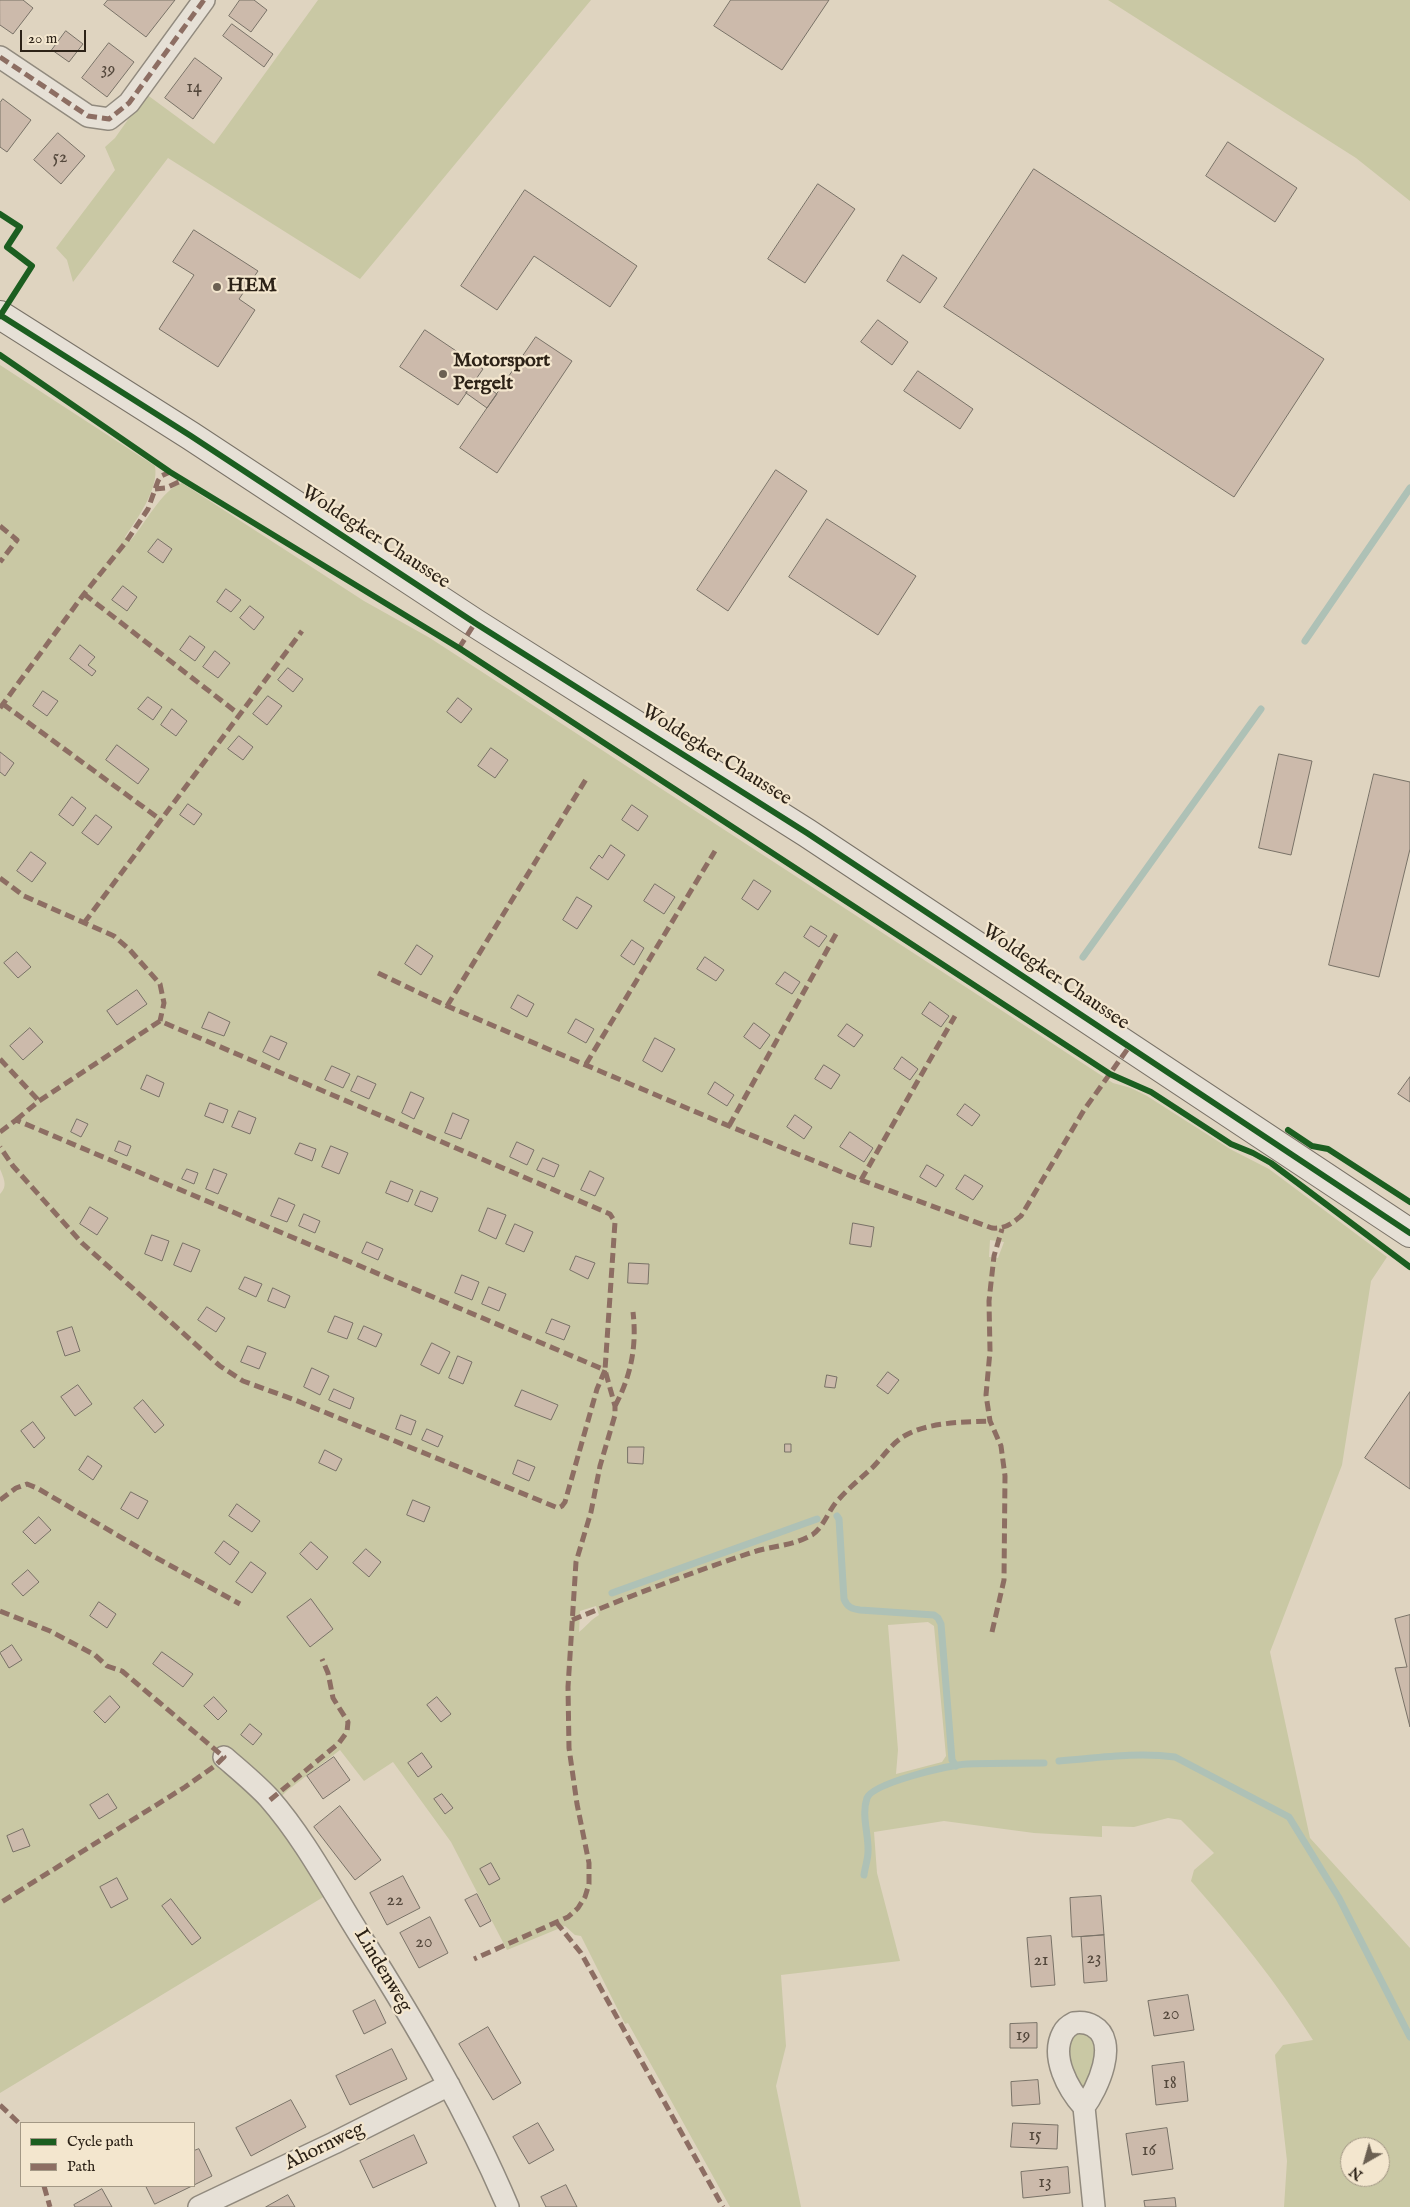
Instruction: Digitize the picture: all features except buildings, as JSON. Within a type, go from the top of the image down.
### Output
[{"type":"main road","name":"Woldegker Chaussee","points":[[0,315],[191,436],[489,631],[807,833],[1410,1233]]},
{"type":"street","points":[[0,57],[88,116],[109,119],[129,103],[204,0]]},
{"type":"street","name":"Lindenweg","points":[[224,1757],[265,1794],[295,1832],[390,1984],[449,2085],[508,2207]]},
{"type":"street","name":"Ahornweg","points":[[199,2207],[449,2085]]},
{"type":"street","points":[[1084,2107],[1094,2207]]},
{"type":"green space","points":[[318,0],[591,0],[360,279],[168,158],[73,282],[67,260],[56,248],[115,170],[105,147],[115,138],[146,94],[214,144]]},
{"type":"green space","points":[[1108,0],[1410,0],[1410,201],[1356,158]]},
{"type":"green space","points":[[0,365],[155,466],[154,484],[150,494],[141,513],[125,537],[130,541],[167,492],[182,483],[364,601],[430,638],[1113,1083],[1131,1088],[1147,1096],[1230,1149],[1269,1169],[1387,1257],[1371,1281],[1342,1465],[1270,1652],[1310,1838],[1410,1948],[1410,2207],[1284,2207],[1287,2161],[1275,2055],[1283,2045],[1313,2040],[1255,1958],[1191,1881],[1194,1870],[1214,1853],[1181,1820],[1168,1818],[1134,1827],[1102,1826],[1102,1837],[1034,1833],[944,1821],[874,1832],[877,1873],[900,1961],[781,1975],[786,2046],[776,2086],[801,2207],[730,2207],[628,2023],[625,2024],[581,1936],[575,1935],[565,1926],[507,1950],[451,1842],[393,1762],[364,1781],[340,1750],[288,1790],[267,1810],[325,1896],[0,2093],[0,1194],[5,1185],[0,1169]],"holes":[[[990,1240],[1004,1242],[998,1258],[989,1257]],[[596,1606],[599,1615],[579,1632],[580,1611]],[[928,1622],[934,1626],[946,1756],[942,1762],[896,1774],[898,1750],[888,1625]]]},
{"type":"green space","points":[[1077,2033],[1090,2036],[1099,2050],[1086,2093],[1071,2069],[1068,2043]]},
{"type":"waterway","points":[[1305,641],[1410,488]]},
{"type":"waterway","points":[[1083,957],[1261,709]]},
{"type":"waterway","points":[[837,1516],[839,1519],[844,1599],[848,1606],[860,1610],[934,1615],[941,1624],[952,1760],[956,1766]]},
{"type":"waterway","points":[[612,1593],[817,1519]]},
{"type":"waterway","points":[[1059,1761],[1131,1755],[1175,1757],[1289,1817],[1339,1898],[1410,2037]]},
{"type":"waterway","points":[[864,1875],[868,1857],[865,1805],[867,1798],[872,1792],[912,1776],[958,1765],[1044,1763]]},
{"type":"marked path","points":[[0,57],[88,116],[109,119],[129,103],[204,0]]},
{"type":"marked path","points":[[0,708],[84,594],[126,542],[148,509],[161,476],[170,472]]},
{"type":"marked path","points":[[155,489],[166,488],[183,480]]},
{"type":"marked path","points":[[0,526],[17,540],[0,562]]},
{"type":"marked path","points":[[84,594],[240,715]]},
{"type":"marked path","points":[[459,648],[475,623]]},
{"type":"marked path","points":[[84,923],[302,631]]},
{"type":"marked path","points":[[3,704],[161,820]]},
{"type":"marked path","points":[[447,1006],[588,776]]},
{"type":"marked path","points":[[586,1064],[715,851]]},
{"type":"marked path","points":[[0,878],[24,896],[114,936],[129,949],[160,984],[164,1003],[160,1021]]},
{"type":"marked path","points":[[729,1126],[836,934]]},
{"type":"marked path","points":[[378,973],[447,1006],[729,1126],[861,1180],[992,1228],[1001,1228],[1021,1216],[1084,1110],[1129,1047]]},
{"type":"marked path","points":[[861,1180],[955,1016]]},
{"type":"marked path","points":[[16,1120],[39,1101],[160,1021],[610,1214],[615,1222],[605,1370],[615,1406],[615,1415],[600,1466],[591,1512],[576,1562],[568,1687],[569,1748],[577,1804],[589,1863],[589,1884],[585,1897],[578,1908],[568,1917],[474,1959]]},
{"type":"marked path","points":[[0,1059],[39,1101]]},
{"type":"marked path","points":[[0,1132],[16,1120],[605,1370],[597,1389],[565,1502],[558,1508],[295,1400],[243,1381],[220,1366],[82,1243],[13,1166],[0,1147]]},
{"type":"marked path","points":[[992,1632],[1004,1580],[1005,1476],[1001,1446],[990,1421],[986,1395],[990,1351],[989,1301],[994,1256],[1002,1229]]},
{"type":"marked path","points":[[615,1406],[621,1395],[632,1360],[634,1337],[633,1312]]},
{"type":"marked path","points":[[572,1620],[660,1585],[728,1561],[805,1539],[812,1535],[823,1523],[839,1499],[902,1437],[927,1427],[959,1422],[990,1421]]},
{"type":"marked path","points":[[0,1500],[16,1488],[27,1484],[37,1488],[240,1604]]},
{"type":"marked path","points":[[0,1611],[50,1631],[95,1655],[107,1666],[122,1671],[224,1757],[185,1787],[0,1903]]},
{"type":"marked path","points":[[270,1800],[339,1743],[347,1732],[348,1722],[333,1698],[328,1673],[322,1659]]},
{"type":"marked path","points":[[556,1922],[581,1953],[723,2207]]},
{"type":"marked path","points":[[0,2105],[20,2124]]},
{"type":"marked path","points":[[44,2187],[50,2207]]},
{"type":"cycle path","points":[[0,214],[20,227],[7,247],[32,266],[0,316]]},
{"type":"cycle path","points":[[0,315],[191,436],[475,623],[807,833],[1410,1233]]},
{"type":"cycle path","points":[[0,355],[170,472],[459,648],[1110,1074],[1151,1092],[1231,1144],[1271,1163],[1410,1267]]},
{"type":"cycle path","points":[[1288,1130],[1312,1146],[1328,1149],[1410,1202]]},
{"type":"place","name":"HEM","points":[[217,287]]},
{"type":"place","name":"Motorsport Pergelt","points":[[443,374]]}]
